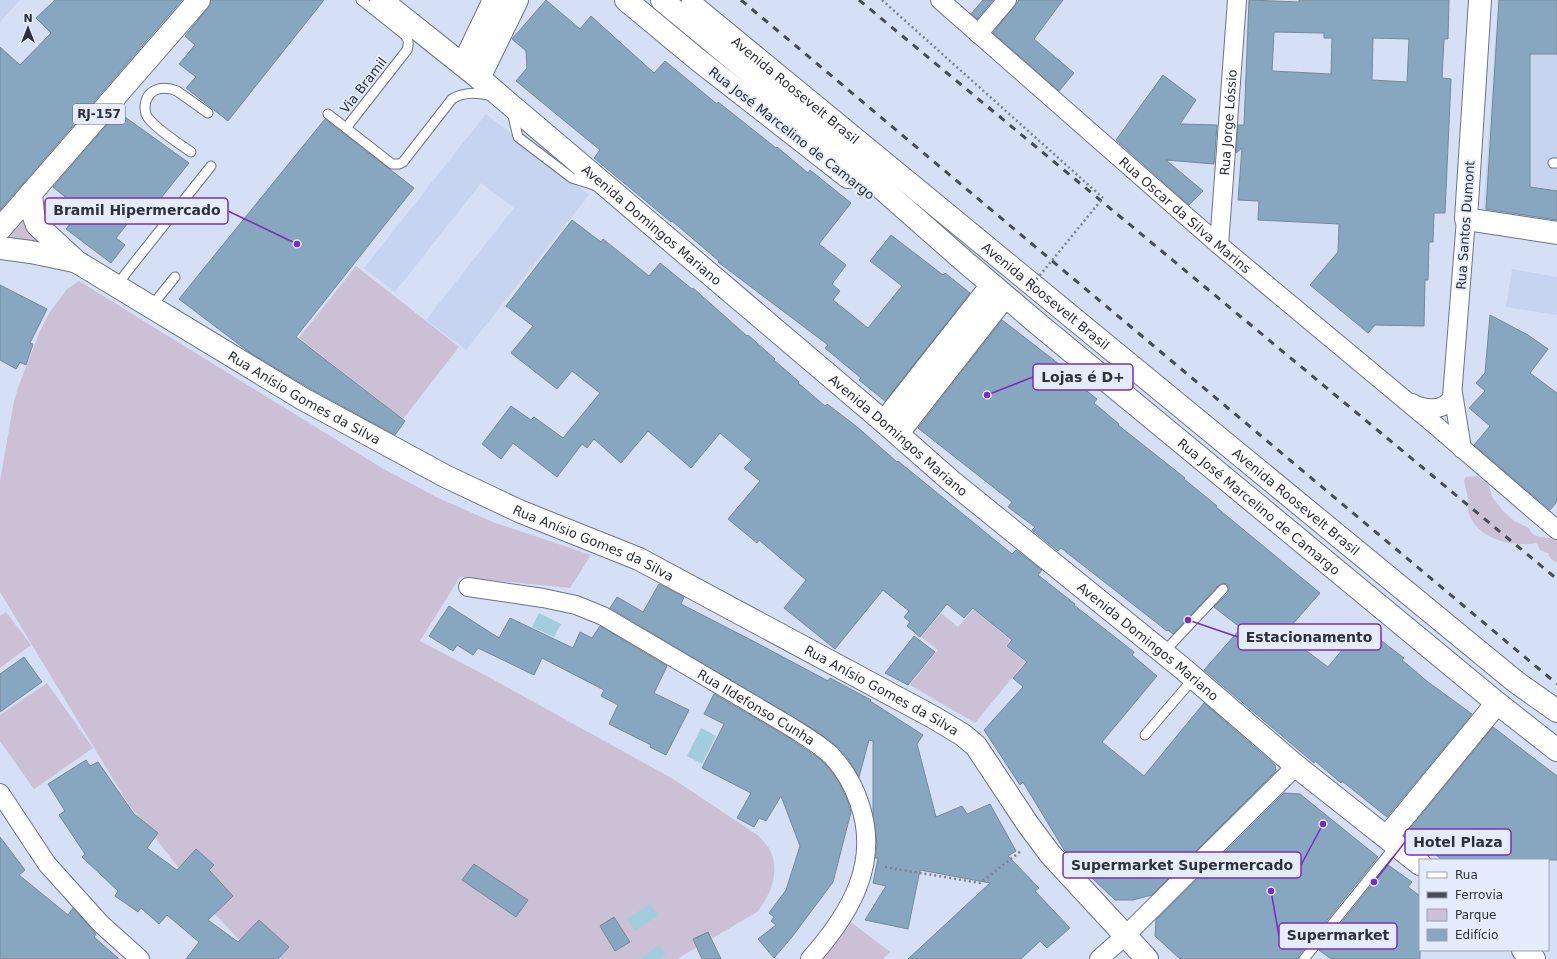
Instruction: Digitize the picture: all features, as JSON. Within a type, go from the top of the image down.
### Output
[{"type":"street","name":"RJ-157","points":[[0,229],[198,0]]},
{"type":"street","name":"Avenida Domingos Mariano","points":[[381,0],[471,71],[891,428],[951,481],[1194,678],[1296,766],[1392,840],[1419,863]]},
{"type":"street","points":[[471,71],[494,0]]},
{"type":"street","points":[[471,71],[517,0]]},
{"type":"street","name":"Rua José Marcelino de Camargo","points":[[626,0],[697,60],[929,240],[963,260]]},
{"type":"street","name":"Rua José Marcelino de Camargo","points":[[662,0],[761,82],[998,290],[1497,703],[1557,750]]},
{"type":"street","name":"Avenida Roosevelt Brasil","points":[[685,0],[1516,682],[1557,711]]},
{"type":"street","name":"Rua Oscar da Silva Marins","points":[[940,0],[1219,245],[1406,400],[1557,530]]},
{"type":"street","points":[[978,34],[1007,0]]},
{"type":"street","name":"Rua Jorge Lóssio","points":[[1219,245],[1237,0]]},
{"type":"street","name":"Rua Santos Dumont","points":[[1462,448],[1453,393],[1480,0]]},
{"type":"street","name":"Rua Anísio Gomes da Silva","points":[[31,193],[33,214],[37,225],[77,262],[122,280],[150,307],[303,399],[445,476],[519,511],[639,559],[954,729],[976,746],[1050,854],[1147,959]]},
{"type":"street","points":[[1466,219],[1557,234]]},
{"type":"street","points":[[0,248],[31,252],[77,262]]},
{"type":"street","points":[[891,428],[998,290]]},
{"type":"street","points":[[1406,400],[1422,408],[1441,407],[1450,401],[1453,393]]},
{"type":"street","name":"Rua Ildefonso Cunha","points":[[468,587],[521,594],[576,605],[603,616],[743,697],[816,742],[831,756],[843,770],[856,791],[867,834],[867,846],[860,881],[848,908],[823,944],[810,959]]},
{"type":"street","points":[[1392,840],[1497,703]]},
{"type":"street","points":[[1099,959],[1125,936],[1296,766]]},
{"type":"street","points":[[0,793],[48,864],[101,924],[140,959]]},
{"type":"street","points":[[1525,951],[1534,959]]},
{"type":"lane","name":"Via Bramil","points":[[362,0],[405,35],[408,46],[407,50],[346,128],[392,164],[399,164],[403,162],[455,97],[474,93],[506,102]]},
{"type":"lane","points":[[192,152],[158,128],[149,119],[145,111],[147,98],[154,90],[159,88],[171,88],[208,113]]},
{"type":"lane","points":[[328,114],[346,128]]},
{"type":"lane","points":[[122,280],[211,166]]},
{"type":"lane","points":[[150,307],[175,277]]},
{"type":"lane","points":[[1163,653],[1223,589]]},
{"type":"lane","points":[[1145,735],[1194,678]]},
{"type":"lane","points":[[1304,959],[1392,840]]},
{"type":"path","points":[[882,0],[1103,198],[1027,290]]},
{"type":"path","points":[[864,863],[980,883],[1037,837]]},
{"type":"shaded area","points":[[0,0],[20,0],[0,22]]},
{"type":"shaded area","points":[[1498,0],[1557,0],[1557,226],[1483,214]]},
{"type":"shaded area","points":[[486,114],[589,195],[466,350],[426,320],[514,208],[481,183],[395,292],[364,268]]},
{"type":"shaded area","points":[[1512,269],[1557,277],[1557,315],[1506,307]]},
{"type":"shaded area","points":[[539,613],[561,624],[554,637],[532,627]]},
{"type":"shaded area","points":[[701,728],[716,736],[702,764],[687,756]]},
{"type":"shaded area","points":[[650,904],[658,915],[635,931],[627,919]]},
{"type":"shaded area","points":[[658,945],[666,954],[660,959],[641,959]]},
{"type":"green space","points":[[29,201],[69,258],[18,246],[0,235]]},
{"type":"green space","points":[[356,266],[459,347],[403,419],[299,338]]},
{"type":"green space","points":[[79,281],[382,468],[436,497],[493,522],[591,555],[570,588],[460,577],[420,641],[496,681],[673,779],[759,836],[769,848],[773,856],[774,873],[770,890],[757,912],[677,959],[257,959],[215,914],[127,802],[0,592],[0,481],[14,401],[40,331],[50,312],[67,289]]},
{"type":"green space","points":[[1477,476],[1489,485],[1492,497],[1503,511],[1514,521],[1529,528],[1536,536],[1556,539],[1557,562],[1551,559],[1548,553],[1540,550],[1537,543],[1508,543],[1498,540],[1480,530],[1468,512],[1468,498],[1464,480],[1465,477]]},
{"type":"green space","points":[[976,606],[998,622],[994,626],[1010,640],[1006,646],[1025,662],[975,723],[910,685],[938,650],[921,637],[941,613],[958,627]]},
{"type":"green space","points":[[6,612],[31,645],[0,668],[0,616]]},
{"type":"green space","points":[[47,683],[93,748],[34,789],[0,741],[0,715]]},
{"type":"green space","points":[[848,920],[890,952],[883,959],[818,959]]},
{"type":"building","points":[[55,0],[182,0],[0,210],[0,47],[20,65],[51,33],[36,18]]},
{"type":"building","points":[[211,0],[324,0],[228,121],[186,88],[196,77],[179,64],[195,45],[185,36],[208,8]]},
{"type":"building","points":[[546,0],[580,29],[591,16],[654,73],[665,61],[717,104],[718,102],[776,148],[777,147],[808,173],[810,170],[851,203],[819,244],[846,265],[832,284],[840,291],[833,300],[868,328],[902,286],[870,261],[891,235],[943,275],[945,273],[970,293],[885,401],[859,380],[861,378],[825,348],[828,345],[718,262],[719,261],[672,221],[671,222],[594,158],[600,150],[516,81],[527,68],[526,51],[512,39]]},
{"type":"building","points":[[983,0],[993,0],[977,19],[971,14]]},
{"type":"building","points":[[1019,0],[1063,0],[1034,39],[1074,73],[1059,91],[993,33]]},
{"type":"building","points":[[1249,0],[1299,2],[1299,0],[1449,0],[1448,39],[1444,39],[1442,78],[1451,79],[1445,213],[1434,213],[1433,242],[1429,242],[1428,280],[1425,280],[1424,326],[1375,325],[1368,333],[1310,285],[1338,252],[1339,224],[1258,220],[1259,201],[1238,200],[1242,148],[1236,153],[1238,125],[1244,125]],"holes":[[[1274,32],[1324,33],[1324,38],[1332,38],[1331,74],[1272,71]],[[1373,38],[1409,39],[1407,82],[1372,80]]]},
{"type":"building","points":[[1499,0],[1557,0],[1557,54],[1530,54],[1530,187],[1557,191],[1557,220],[1486,209]]},
{"type":"building","points":[[1163,75],[1196,100],[1180,124],[1217,125],[1214,164],[1166,160],[1203,191],[1189,205],[1116,140]]},
{"type":"building","points":[[118,112],[189,163],[149,213],[141,207],[116,238],[125,245],[111,263],[66,229],[81,210],[53,187]]},
{"type":"building","points":[[325,119],[414,188],[296,337],[405,421],[395,435],[309,388],[249,352],[179,299]]},
{"type":"building","points":[[572,220],[601,242],[603,239],[649,276],[660,263],[692,289],[693,288],[775,359],[774,360],[799,382],[798,383],[825,406],[827,404],[856,426],[897,462],[898,461],[1012,554],[1016,550],[1042,570],[1038,575],[1134,652],[1132,655],[1157,676],[1102,742],[1144,776],[1204,703],[1275,765],[1276,770],[1274,773],[1152,895],[1133,900],[1115,900],[1066,853],[1023,782],[1020,785],[984,730],[1023,687],[1013,678],[1027,662],[1007,646],[1012,640],[973,608],[964,618],[947,604],[920,637],[907,626],[910,622],[904,617],[909,611],[883,590],[835,649],[784,608],[806,580],[759,540],[757,543],[728,519],[760,481],[744,468],[752,460],[720,433],[691,468],[648,431],[621,463],[594,439],[587,448],[582,444],[557,477],[513,443],[501,459],[482,444],[511,406],[531,420],[534,417],[563,438],[600,393],[572,371],[557,389],[511,353],[533,326],[506,306]]},
{"type":"building","points":[[0,285],[47,309],[30,343],[33,344],[26,365],[20,362],[16,369],[0,360]]},
{"type":"building","points":[[1490,315],[1528,335],[1548,349],[1530,373],[1557,393],[1557,502],[1550,510],[1474,445],[1490,426],[1469,408],[1485,391],[1476,383],[1485,373]]},
{"type":"building","points":[[1002,320],[1059,364],[1056,367],[1097,399],[1094,403],[1119,424],[1118,425],[1185,478],[1184,479],[1217,506],[1216,507],[1320,593],[1284,634],[1328,667],[1362,626],[1404,658],[1402,660],[1428,682],[1472,714],[1387,817],[1342,781],[1341,783],[1315,761],[1314,763],[1204,670],[1241,628],[1214,607],[1228,593],[1229,588],[1227,584],[1222,583],[1219,585],[1173,634],[1168,630],[1167,631],[1061,548],[1058,551],[1032,530],[1035,527],[1008,507],[1012,502],[918,428]]},
{"type":"building","points":[[659,584],[684,597],[681,604],[828,681],[830,678],[871,700],[870,701],[923,735],[917,744],[936,817],[962,806],[967,814],[990,804],[1016,851],[1008,856],[1039,888],[1035,891],[1070,928],[1047,948],[1040,941],[1021,959],[908,959],[990,883],[920,870],[908,929],[865,920],[886,886],[873,883],[878,858],[875,858],[877,845],[873,815],[873,741],[869,740],[859,777],[849,760],[839,748],[818,732],[610,608],[617,597],[643,612]]},
{"type":"building","points":[[449,606],[499,638],[510,618],[573,648],[580,632],[592,638],[600,626],[667,666],[654,693],[689,710],[666,755],[650,747],[651,745],[609,724],[618,705],[601,696],[604,690],[542,658],[534,675],[478,648],[473,655],[457,645],[453,651],[429,636]]},
{"type":"building","points":[[914,636],[935,652],[908,685],[885,673]]},
{"type":"building","points":[[24,657],[42,682],[0,712],[0,674]]},
{"type":"building","points":[[714,694],[786,736],[820,759],[839,782],[851,812],[833,882],[792,937],[774,958],[758,939],[776,925],[771,921],[774,917],[769,913],[786,890],[800,846],[781,796],[766,821],[759,818],[754,827],[737,818],[751,793],[702,768],[724,724],[704,714]]},
{"type":"building","points":[[1493,727],[1557,776],[1557,860],[1441,859],[1408,831]]},
{"type":"building","points":[[86,760],[90,766],[98,762],[134,814],[158,833],[147,848],[177,870],[196,849],[214,865],[209,870],[233,896],[208,920],[238,942],[259,920],[289,947],[278,959],[186,959],[199,942],[167,915],[159,924],[141,908],[138,912],[115,896],[118,891],[82,857],[85,854],[59,815],[65,811],[48,784]]},
{"type":"building","points":[[1284,793],[1300,794],[1378,857],[1299,955],[1298,959],[1180,959],[1155,936],[1156,920]]},
{"type":"building","points":[[0,837],[25,870],[19,875],[68,915],[73,908],[96,934],[94,937],[119,959],[0,959]]},
{"type":"building","points":[[474,864],[528,900],[516,917],[462,880]]},
{"type":"building","points":[[1388,865],[1412,882],[1408,887],[1419,895],[1420,959],[1331,959],[1319,950]]},
{"type":"building","points":[[614,917],[630,942],[615,951],[600,926]]},
{"type":"building","points":[[708,932],[721,959],[702,959],[693,939]]},
{"type":"railway","points":[[741,0],[1557,684]]},
{"type":"railway","points":[[859,0],[1557,579]]},
{"type":"place","name":"Bramil Hipermercado","points":[[297,244]]},
{"type":"place","name":"Lojas é D+","points":[[987,395]]},
{"type":"place","name":"Estacionamento","points":[[1188,620]]},
{"type":"place","name":"Supermarket Supermercado","points":[[1323,824]]},
{"type":"place","name":"Hotel Plaza","points":[[1374,882]]},
{"type":"place","name":"Supermarket","points":[[1271,891]]}]
